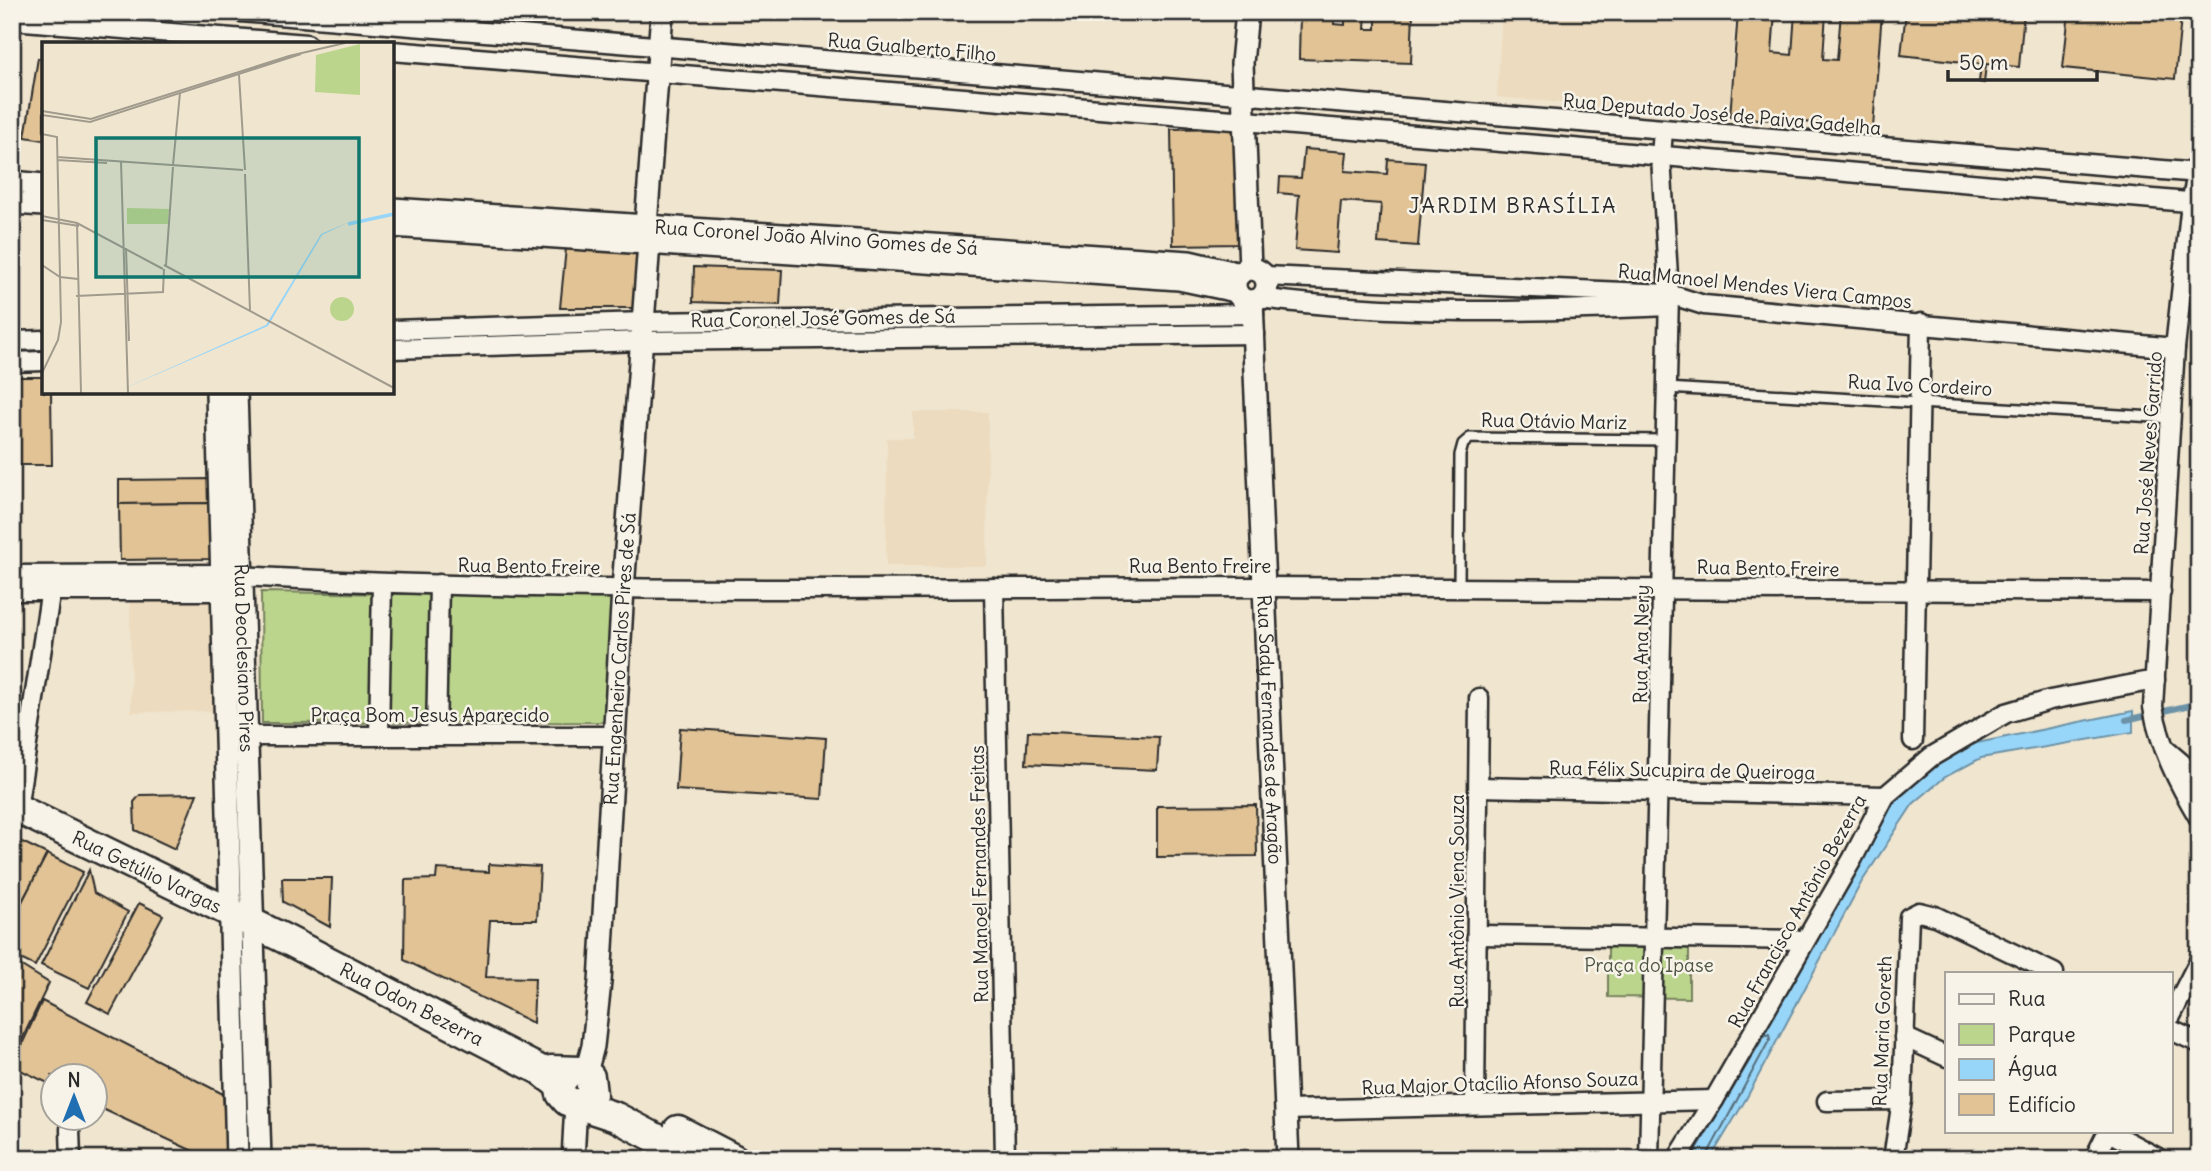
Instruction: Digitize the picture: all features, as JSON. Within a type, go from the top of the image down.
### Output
[{"type":"main road","name":"Rua Getúlio Vargas","points":[[15,807],[283,938]]},
{"type":"main road","name":"Rua Odon Bezerra","points":[[283,938],[572,1085]]},
{"type":"main road","points":[[572,1085],[623,1121],[695,1159]]},
{"type":"main road","points":[[572,1085],[626,1103],[734,1159]]},
{"type":"street","name":"Rua Gualberto Filho","points":[[241,12],[1245,95]]},
{"type":"street","name":"Rua Engenheiro Carlos Pires de Sá","points":[[573,1159],[572,1085],[596,1028],[624,589],[645,332],[642,234],[663,12]]},
{"type":"street","points":[[1234,12],[1237,47],[1242,63]]},
{"type":"street","points":[[1245,95],[1242,63],[1247,12]]},
{"type":"street","points":[[284,42],[285,14]]},
{"type":"street","points":[[12,20],[272,42]]},
{"type":"street","points":[[452,55],[457,30]]},
{"type":"street","points":[[394,51],[1458,138],[2195,203]]},
{"type":"street","points":[[927,96],[930,69]]},
{"type":"street","points":[[1115,111],[1118,85]]},
{"type":"street","name":"Rua Deputado José de Paiva Gadelha","points":[[1245,95],[2097,167],[2198,170]]},
{"type":"street","name":"Rua Sady Fernandes de Aragão","points":[[1245,95],[1288,1159]]},
{"type":"street","points":[[1458,138],[1460,113]]},
{"type":"street","points":[[1550,146],[1554,120]]},
{"type":"street","name":"Rua Ana Nery","points":[[1649,1159],[1667,388],[1668,300],[1661,157],[1663,130]]},
{"type":"street","points":[[2007,186],[2011,160]]},
{"type":"street","points":[[2092,193],[2097,167]]},
{"type":"street","name":"Rua José Neves Garrido","points":[[2198,170],[2175,348],[2153,706],[2157,730],[2179,784],[2199,818]]},
{"type":"street","points":[[12,182],[42,185]]},
{"type":"street","points":[[12,204],[42,205]]},
{"type":"street","name":"Rua Coronel João Alvino Gomes de Sá","points":[[394,209],[448,221],[1039,261],[1189,262],[1251,295]]},
{"type":"street","name":"Rua Coronel João Alvino Gomes de Sá","points":[[394,226],[448,221]]},
{"type":"street","points":[[1251,295],[1316,307],[1520,312],[1668,300]]},
{"type":"street","name":"Rua Manoel Mendes Viera Campos","points":[[1251,295],[1668,300],[2175,348]]},
{"type":"street","name":"Rua Coronel José Gomes de Sá","points":[[394,349],[1251,295]]},
{"type":"street","points":[[1913,740],[1921,323]]},
{"type":"street","name":"Rua Coronel José Gomes de Sá","points":[[394,330],[645,332]]},
{"type":"street","points":[[12,341],[42,340]]},
{"type":"street","points":[[12,362],[42,361]]},
{"type":"street","name":"Rua Deoclesiano Pires","points":[[217,394],[229,580],[241,919]]},
{"type":"street","name":"Rua Deoclesiano Pires","points":[[236,394],[229,580],[245,736],[241,919]]},
{"type":"street","points":[[12,575],[52,583]]},
{"type":"street","name":"Rua Bento Freire","points":[[52,583],[229,580],[624,589],[1664,587],[2161,592]]},
{"type":"street","points":[[12,591],[52,583]]},
{"type":"street","points":[[15,807],[52,583]]},
{"type":"street","points":[[379,736],[382,584]]},
{"type":"street","points":[[436,736],[439,584]]},
{"type":"street","name":"Rua Manoel Fernandes Freitas","points":[[994,588],[1005,1159]]},
{"type":"street","name":"Rua Francisco Antônio Bezerra","points":[[1676,1159],[1714,1100],[1853,858],[1885,796],[1931,757],[2006,713],[2050,700],[2155,680]]},
{"type":"street","name":"Rua Antônio Viena Souza","points":[[1475,1104],[1479,935],[1479,698]]},
{"type":"street","name":"Praça Bom Jesus Aparecido","points":[[245,736],[614,736]]},
{"type":"street","points":[[2165,749],[2199,778]]},
{"type":"street","name":"Rua Félix Sucupira de Queiroga","points":[[1479,787],[1885,796]]},
{"type":"street","name":"Rua Maria Goreth","points":[[1893,1159],[1902,1100],[1907,924],[1913,913],[1935,916],[2052,972]]},
{"type":"street","points":[[241,919],[258,1082],[260,1159]]},
{"type":"street","points":[[237,1159],[235,1083],[241,919]]},
{"type":"street","points":[[1479,935],[1804,940]]},
{"type":"street","points":[[2172,1014],[2199,961]]},
{"type":"street","points":[[2172,1030],[2199,1044]]},
{"type":"street","points":[[1904,1037],[1945,1056]]},
{"type":"street","points":[[235,1083],[258,1082]]},
{"type":"street","name":"Rua Major Otacílio Afonso Souza","points":[[1286,1110],[1714,1100]]},
{"type":"street","points":[[1827,1101],[1902,1100]]},
{"type":"street","points":[[70,1132],[71,1159]]},
{"type":"street","points":[[2094,1159],[2108,1132]]},
{"type":"street","points":[[2110,1132],[2160,1159]]},
{"type":"lane","name":"Rua Ivo Cordeiro","points":[[1667,388],[2171,418]]},
{"type":"lane","name":"Rua Otávio Mariz","points":[[1459,588],[1460,455],[1463,444],[1470,438],[1666,440]]},
{"type":"shaded area","points":[[1502,12],[1735,12],[1728,118],[1497,97]]},
{"type":"shaded area","points":[[913,412],[988,412],[987,566],[886,566],[887,438],[913,438]]},
{"type":"shaded area","points":[[223,600],[224,711],[131,712],[130,601]]},
{"type":"green space","points":[[261,592],[613,597],[609,722],[262,723]]},
{"type":"green space","name":"Praça do Ipase","points":[[1608,932],[1689,932],[1689,998],[1608,997]]},
{"type":"water","points":[[2133,711],[2133,732],[1981,758],[1945,777],[1913,804],[1861,883],[1746,1099],[1710,1159],[1683,1159],[1890,807],[1932,761],[1977,743]]},
{"type":"building","points":[[1300,12],[1334,12],[1334,24],[1345,25],[1345,12],[1366,12],[1365,29],[1376,29],[1376,12],[1413,12],[1411,63],[1299,59]]},
{"type":"building","points":[[1738,12],[1775,12],[1772,53],[1792,55],[1795,12],[1826,12],[1823,59],[1837,60],[1841,12],[1882,12],[1873,127],[1730,117]]},
{"type":"building","points":[[1906,12],[2024,12],[2019,67],[1986,64],[1984,83],[1979,82],[1981,64],[1901,55]]},
{"type":"building","points":[[2069,12],[2127,12],[2181,18],[2175,79],[2063,68]]},
{"type":"building","points":[[38,58],[42,59],[42,140],[25,137]]},
{"type":"building","points":[[1237,128],[1238,244],[1173,245],[1171,129]]},
{"type":"building","points":[[1304,149],[1347,152],[1345,171],[1387,174],[1388,159],[1425,162],[1418,246],[1378,243],[1381,204],[1341,201],[1337,253],[1295,250],[1299,195],[1279,193],[1280,177],[1301,178]]},
{"type":"building","points":[[566,248],[640,253],[641,308],[560,308]]},
{"type":"building","points":[[694,267],[782,270],[780,305],[693,302]]},
{"type":"building","points":[[12,377],[42,377],[42,394],[51,394],[52,465],[12,465]]},
{"type":"building","points":[[211,479],[212,503],[119,504],[119,480]]},
{"type":"building","points":[[212,503],[212,559],[120,560],[119,504]]},
{"type":"building","points":[[680,728],[826,738],[822,799],[676,790]]},
{"type":"building","points":[[1028,731],[1159,737],[1157,770],[1026,764]]},
{"type":"building","points":[[12,745],[23,750],[13,770],[12,770]]},
{"type":"building","points":[[197,794],[175,849],[135,830],[134,802],[140,795]]},
{"type":"building","points":[[1256,805],[1257,856],[1157,857],[1157,806]]},
{"type":"building","points":[[12,837],[47,854],[12,921]]},
{"type":"building","points":[[47,854],[83,872],[35,966],[12,955],[12,921]]},
{"type":"building","points":[[489,864],[540,867],[537,920],[490,920],[486,977],[535,978],[533,1023],[404,960],[405,880],[436,879],[437,869],[489,872]]},
{"type":"building","points":[[89,870],[94,893],[128,912],[89,988],[41,965]]},
{"type":"building","points":[[282,878],[332,878],[330,927],[283,902]]},
{"type":"building","points":[[139,903],[163,915],[110,1014],[87,1002]]},
{"type":"building","points":[[12,960],[49,983],[12,1060]]},
{"type":"building","points":[[42,1001],[223,1094],[227,1159],[210,1159],[108,1112],[108,1062],[38,1062],[38,1078],[12,1066]]},
{"type":"waterway","points":[[2126,720],[2199,703]]},
{"type":"district","name":"JARDIM BRASÍLIA","points":[[1513,206]]}]
